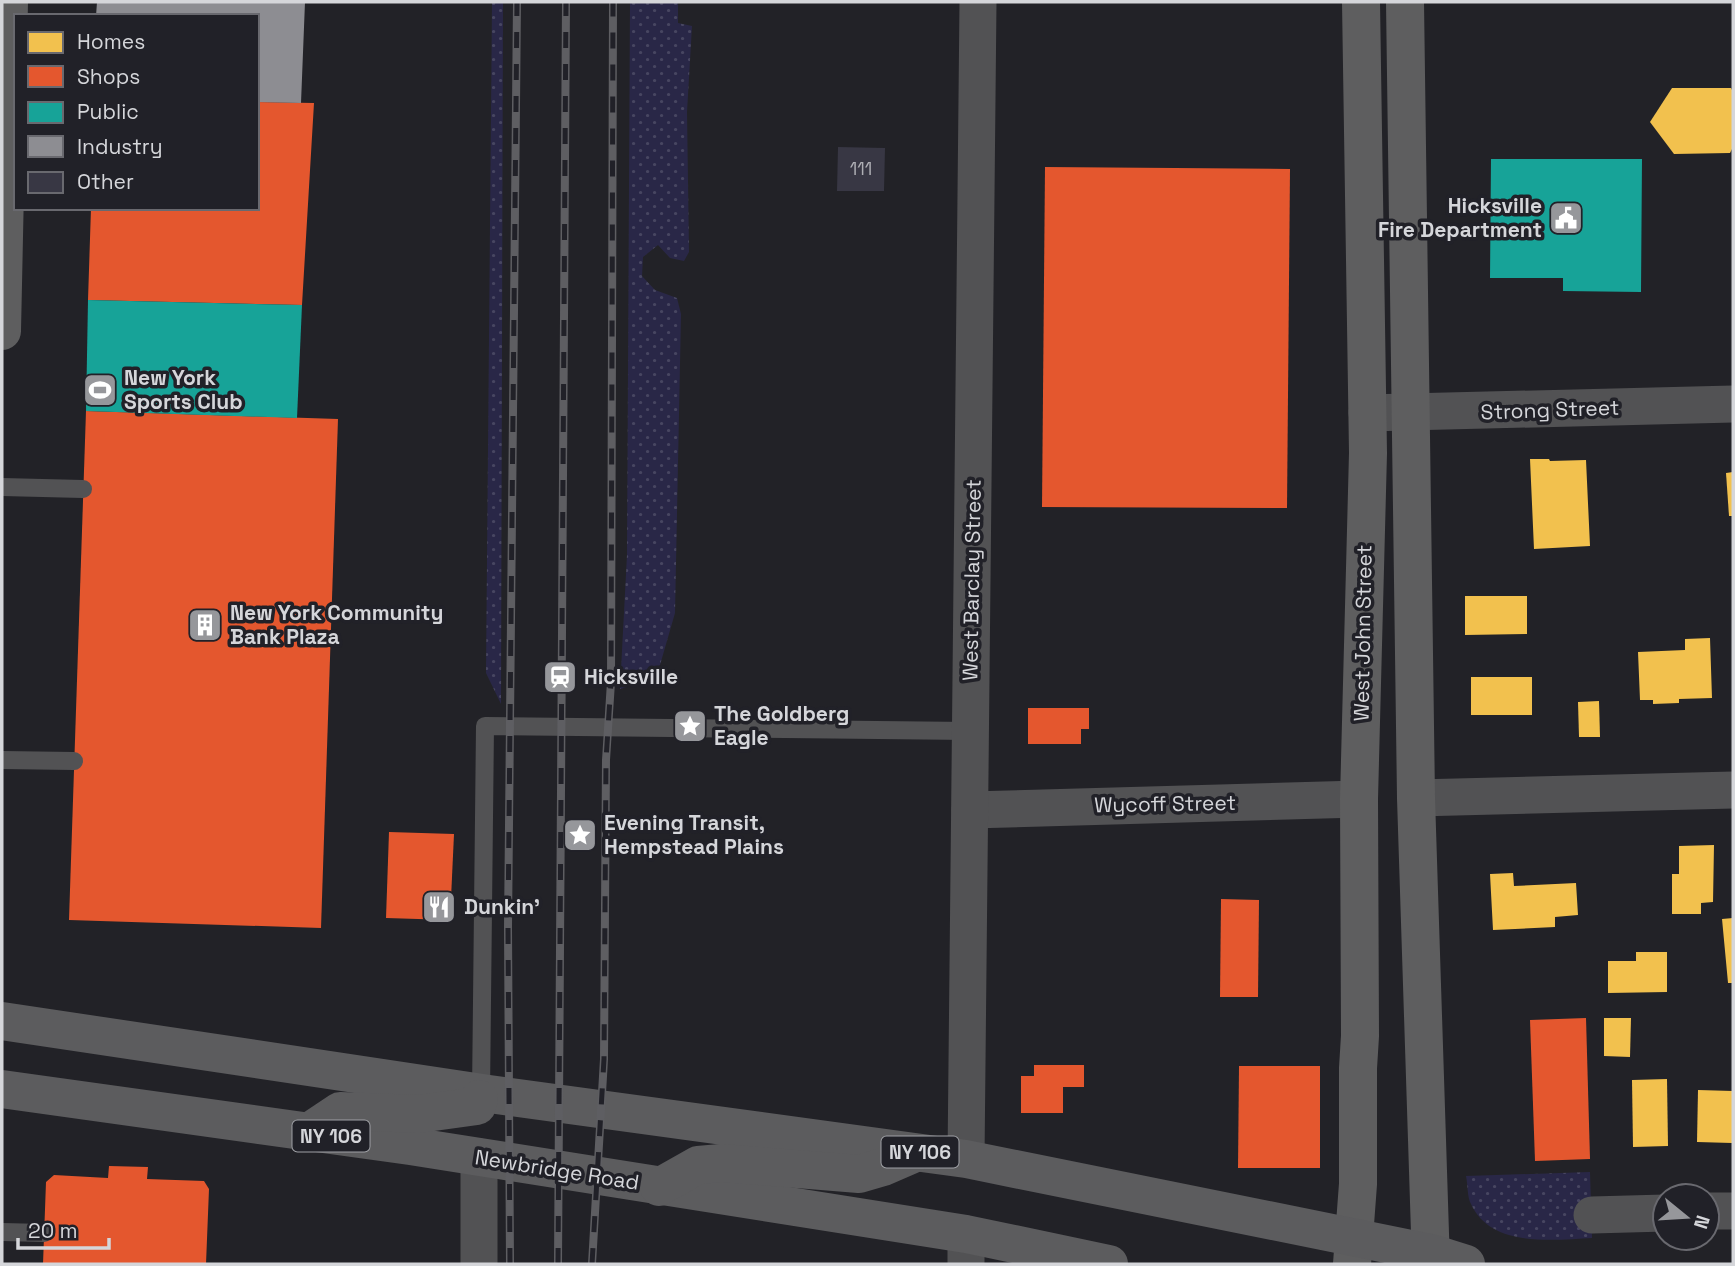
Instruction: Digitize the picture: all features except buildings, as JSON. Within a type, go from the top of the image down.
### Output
[{"type":"main road","points":[[2,331],[9,2]]},
{"type":"main road","name":"West John Street","points":[[1353,1251],[1358,1184],[1359,799],[1368,453],[1361,2]]},
{"type":"main road","points":[[1377,2],[1381,57],[1406,69]]},
{"type":"main road","points":[[1405,2],[1416,798],[1431,1258]]},
{"type":"main road","name":"NY 106","points":[[2,1021],[481,1093],[966,1159],[1353,1251],[1466,1264]]},
{"type":"main road","name":"Newbridge Road","points":[[2,1089],[479,1157],[659,1186],[966,1249],[1109,1264]]},
{"type":"main road","points":[[309,1132],[340,1111],[419,1114],[477,1105],[481,1093]]},
{"type":"main road","points":[[659,1186],[698,1165],[722,1163],[859,1174],[917,1152]]},
{"type":"street","name":"West Barclay Street","points":[[966,1159],[978,2]]},
{"type":"street","name":"Strong Street","points":[[1367,413],[1733,404]]},
{"type":"street","points":[[1416,798],[1733,790]]},
{"type":"street","name":"Wycoff Street","points":[[970,810],[1359,799]]},
{"type":"street","points":[[479,1157],[479,1264]]},
{"type":"street","points":[[1592,1215],[1651,1213]]},
{"type":"lane","points":[[2,487],[83,489]]},
{"type":"lane","points":[[481,1093],[485,726],[970,731]]},
{"type":"lane","points":[[2,760],[74,761]]},
{"type":"lane","points":[[2,1232],[44,1233]]},
{"type":"shaded area","points":[[492,2],[503,2],[501,704],[486,673]]},
{"type":"shaded area","points":[[630,2],[678,2],[678,23],[692,26],[687,112],[689,252],[684,261],[670,258],[658,245],[643,257],[642,276],[655,290],[677,298],[681,314],[675,613],[660,665],[643,682],[620,689],[627,555]]},
{"type":"shaded area","points":[[1590,1172],[1592,1238],[1559,1240],[1524,1238],[1493,1228],[1480,1218],[1471,1204],[1466,1176]]},
{"type":"railway","points":[[510,1264],[508,928],[517,2]]},
{"type":"railway","points":[[558,1264],[566,2]]},
{"type":"railway","points":[[592,1264],[604,1059],[606,760],[611,682],[613,2]]},
{"type":"place","name":"Hicksville Fire Department","points":[[1566,218]]},
{"type":"place","name":"New York Sports Club","points":[[100,390]]},
{"type":"place","name":"New York Community Bank Plaza","points":[[205,625]]},
{"type":"place","name":"Hicksville","points":[[560,677]]},
{"type":"place","name":"The Goldberg Eagle","points":[[690,726]]},
{"type":"place","name":"Evening Transit, Hempstead Plains","points":[[580,835]]},
{"type":"place","name":"Dunkin'","points":[[439,907]]}]
